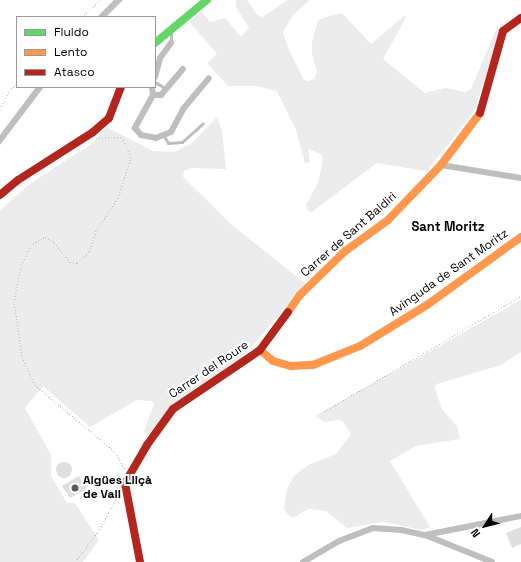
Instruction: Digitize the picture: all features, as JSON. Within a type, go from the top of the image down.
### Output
[{"type":"street","points":[[156,42],[207,0]]},
{"type":"street","name":"Carrer de Sant Baldiri","points":[[260,350],[300,295],[344,252],[388,220],[441,165],[478,117],[486,98],[503,31],[521,18]]},
{"type":"street","points":[[156,73],[160,58],[172,43]]},
{"type":"street","points":[[153,96],[161,95],[183,69]]},
{"type":"street","points":[[152,88],[153,96],[135,128],[146,137],[164,136],[171,132],[183,109],[209,78]]},
{"type":"street","points":[[0,195],[18,180],[93,132],[109,118],[118,99],[121,88]]},
{"type":"street","points":[[441,165],[521,178]]},
{"type":"street","name":"Avinguda de Sant Moritz","points":[[260,350],[273,361],[291,366],[313,365],[360,346],[427,305],[520,239]]},
{"type":"street","name":"Carrer del Roure","points":[[127,480],[147,445],[173,409],[260,350]]},
{"type":"street","points":[[127,480],[140,562]]},
{"type":"street","points":[[425,535],[521,516]]},
{"type":"street","points":[[303,562],[339,541],[373,528],[401,530],[425,535],[492,562]]},
{"type":"street","points":[[477,562],[484,559]]},
{"type":"lane","points":[[170,30],[172,43]]},
{"type":"lane","points":[[156,83],[166,89]]},
{"type":"lane","points":[[164,136],[168,143],[182,142],[203,123]]},
{"type":"path","points":[[83,16],[100,0]]},
{"type":"path","points":[[0,109],[9,91],[16,84]]},
{"type":"path","points":[[75,562],[98,532],[127,480],[115,452],[35,386],[22,357],[14,301],[21,266],[31,245],[44,237],[54,242],[70,262],[77,263],[89,252],[96,232],[118,198],[131,157],[122,137],[95,138]]},
{"type":"path","points":[[324,411],[521,296]]},
{"type":"shaded area","points":[[114,0],[123,0],[107,16],[98,16]]},
{"type":"shaded area","points":[[236,0],[247,0],[257,15],[263,17],[287,0],[310,0],[293,15],[283,32],[288,48],[304,80],[309,81],[314,79],[317,72],[312,54],[312,42],[318,20],[329,16],[342,13],[371,44],[404,16],[406,17],[383,59],[425,93],[445,88],[465,92],[471,89],[498,25],[499,31],[475,110],[427,171],[377,163],[312,212],[308,211],[306,205],[318,183],[323,159],[321,154],[308,149],[310,162],[305,163],[296,130],[277,91],[256,86],[228,86],[207,63],[217,54],[189,21],[202,11],[210,22],[225,18],[241,37],[249,28],[236,7]]},
{"type":"shaded area","points":[[35,88],[43,88],[0,145],[0,135]]},
{"type":"shaded area","points":[[217,117],[222,131],[226,169],[192,168],[184,171],[183,177],[232,225],[306,284],[248,351],[201,387],[148,437],[144,432],[154,404],[152,401],[137,400],[90,427],[43,386],[25,408],[51,455],[51,476],[67,503],[75,503],[99,540],[83,562],[0,562],[0,210],[31,183],[93,143],[106,127],[153,151],[174,152],[192,143]]},
{"type":"shaded area","points":[[521,300],[521,352],[501,365],[437,384],[435,388],[442,409],[457,426],[460,439],[416,446],[390,461],[430,527],[422,530],[383,522],[347,528],[326,511],[308,509],[293,518],[287,514],[284,508],[287,489],[294,476],[308,465],[336,454],[351,434],[343,422],[338,420],[324,422],[315,416]]},
{"type":"building","points":[[61,462],[67,462],[72,467],[70,476],[67,478],[61,478],[56,473],[56,467]]},
{"type":"building","name":"Aigües Lliçà de Vall","points":[[79,476],[87,489],[70,498],[62,486]]},
{"type":"building","points":[[521,527],[521,544],[512,548],[506,533]]},
{"type":"traffic: fast","points":[[156,42],[207,0]]},
{"type":"traffic: slow","points":[[288,312],[300,295],[344,252],[388,220],[441,165],[480,113]]},
{"type":"traffic: slow","points":[[260,350],[273,361],[291,366],[313,365],[360,346],[427,305],[521,237]]},
{"type":"traffic: jam","points":[[480,113],[503,31],[521,18]]},
{"type":"traffic: jam","points":[[0,195],[18,180],[93,132],[109,118],[121,88]]},
{"type":"traffic: jam","points":[[140,562],[125,483],[147,445],[173,409],[260,350],[288,312]]},
{"type":"place","name":"Aigües Lliçà de Vall","points":[[75,488]]},
{"type":"district","name":"Sant Moritz","points":[[448,227]]}]
